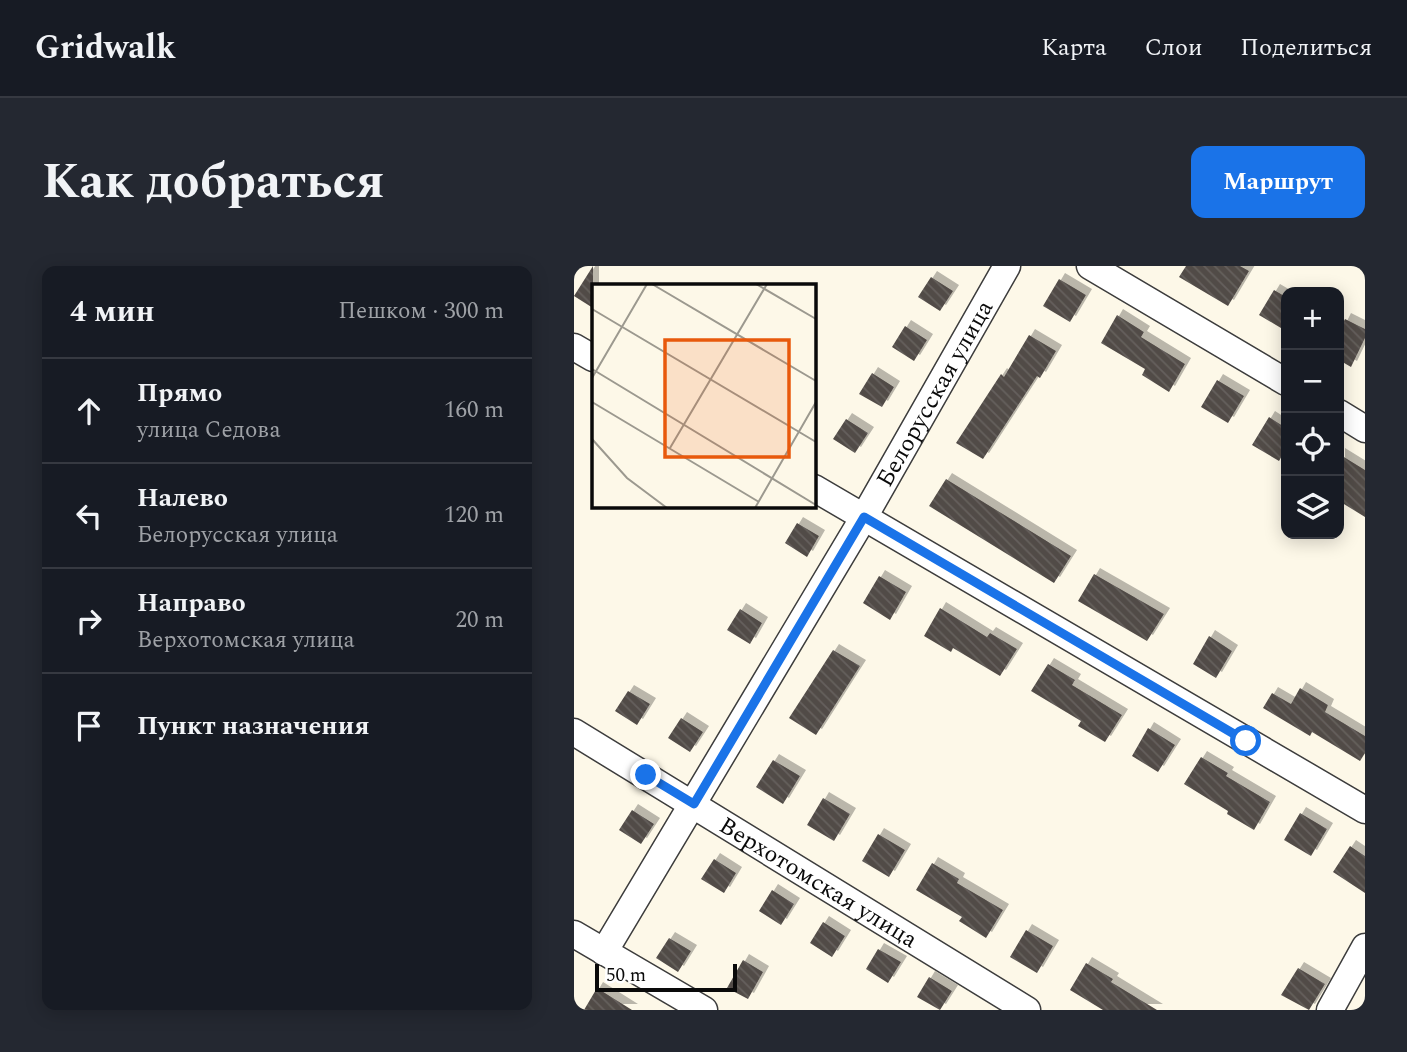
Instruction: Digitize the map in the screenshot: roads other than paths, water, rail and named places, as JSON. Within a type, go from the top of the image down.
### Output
[{"type":"street","name":"Белорусская улица","points":[[604,952],[864,517],[1007,266]]},
{"type":"street","points":[[1090,266],[1281,379]]},
{"type":"street","points":[[574,347],[592,357]]},
{"type":"street","points":[[1344,416],[1365,429]]},
{"type":"street","points":[[816,489],[1365,810]]},
{"type":"street","name":"Верхотомская улица","points":[[574,732],[1027,1010]]},
{"type":"street","points":[[574,934],[704,1010]]},
{"type":"street","points":[[1330,1010],[1365,947]]}]
